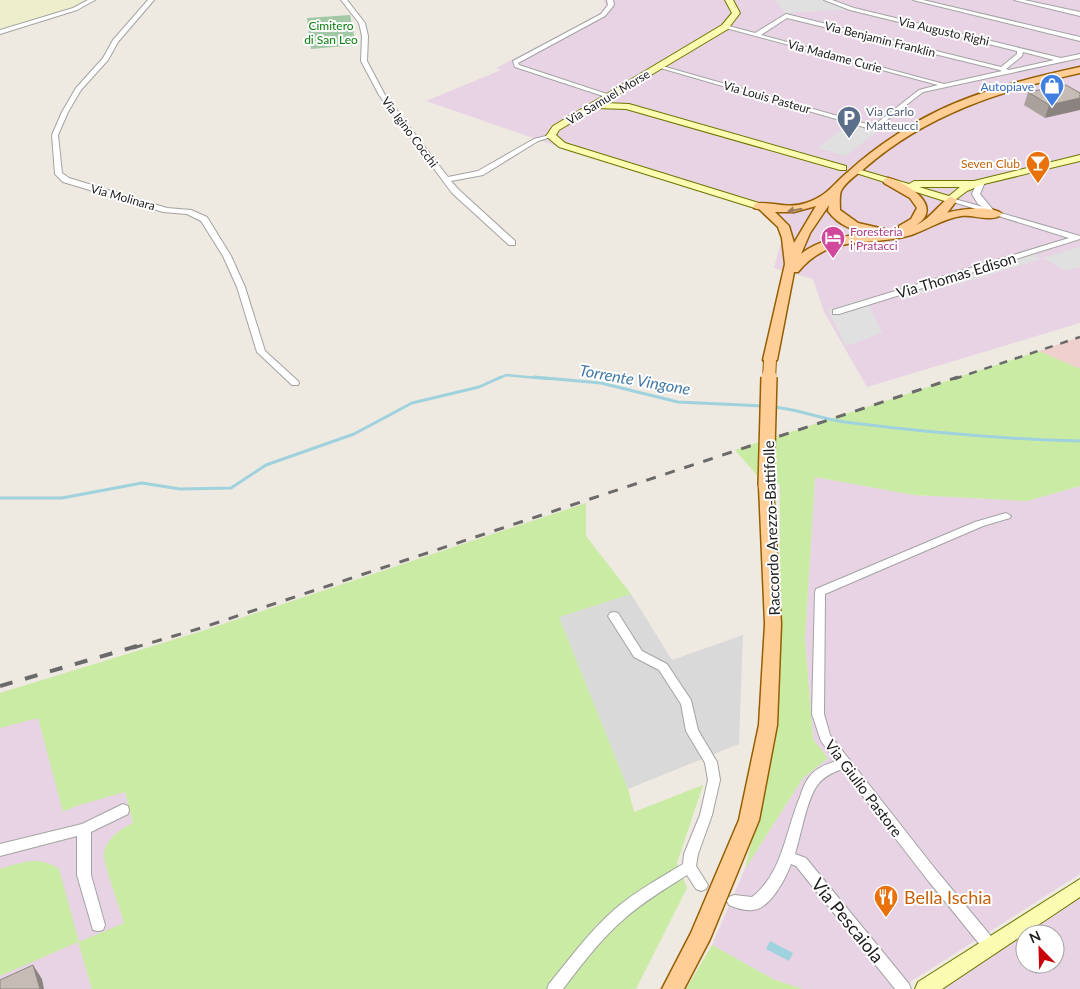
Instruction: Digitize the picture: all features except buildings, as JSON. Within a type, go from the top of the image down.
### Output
[{"type":"main road","name":"Raccordo Arezzo-Battifolle","points":[[673,989],[699,939],[749,820],[768,725],[773,624],[766,486],[770,360],[780,306],[790,270],[805,232],[832,194],[858,167],[909,130],[951,109],[995,91],[1080,70]]},
{"type":"main road","points":[[888,181],[908,190],[921,203],[923,210],[920,217],[914,223],[901,228]]},
{"type":"main road","points":[[758,206],[786,211],[806,208],[832,194],[834,210],[848,224],[879,231],[924,222],[950,201]]},
{"type":"main road","points":[[939,218],[950,201]]},
{"type":"main road","points":[[758,206],[778,219],[787,230],[790,270]]},
{"type":"main road","points":[[790,270],[807,254],[824,245],[919,230],[939,218],[962,212],[996,214]]},
{"type":"street","points":[[0,32],[75,9],[92,0]]},
{"type":"street","name":"Via Molinara","points":[[151,0],[115,41],[106,59],[78,89],[65,112],[55,135],[59,174],[66,180],[166,210],[188,212],[204,219],[228,256],[241,287],[261,352],[295,383]]},
{"type":"street","name":"Via Igino Cocchi","points":[[344,0],[362,23],[365,36],[364,61],[382,95],[446,180],[512,243]]},
{"type":"street","points":[[610,0],[611,5],[609,9],[577,33],[541,48],[515,62],[517,66],[611,102],[843,168]]},
{"type":"street","points":[[725,27],[736,13],[728,0]]},
{"type":"street","name":"Via Augusto Righi","points":[[827,0],[852,9],[1061,60]]},
{"type":"street","points":[[916,0],[1080,39]]},
{"type":"street","points":[[1017,0],[1077,14],[1080,7]]},
{"type":"street","name":"Via Benjamin Franklin","points":[[756,35],[786,16],[1005,70]]},
{"type":"street","name":"Via Madame Curie","points":[[725,27],[946,85]]},
{"type":"street","name":"Via Samuel Morse","points":[[556,136],[611,102],[622,90],[725,27]]},
{"type":"street","points":[[1005,70],[1020,55],[1020,50]]},
{"type":"street","points":[[921,91],[1005,70],[1080,56]]},
{"type":"street","name":"Via Louis Pasteur","points":[[660,66],[874,128],[921,91]]},
{"type":"street","points":[[921,91],[931,82]]},
{"type":"street","points":[[527,144],[556,136]]},
{"type":"street","points":[[446,180],[480,173],[527,144],[556,136]]},
{"type":"street","name":"Via Samuel Morse","points":[[556,136],[758,206]]},
{"type":"street","points":[[950,201],[963,189],[981,182],[1080,158]]},
{"type":"street","name":"Via Thomas Edison","points":[[861,172],[950,201],[1079,238]]},
{"type":"street","points":[[888,181],[946,185],[981,182]]},
{"type":"street","points":[[981,182],[976,194],[981,202],[996,214]]},
{"type":"street","name":"Via Thomas Edison","points":[[836,312],[1079,238]]},
{"type":"street","name":"Via Giulio Pastore","points":[[990,946],[825,737],[818,714],[820,592],[979,524],[1006,516]]},
{"type":"street","points":[[614,616],[638,654],[663,667],[686,702],[692,731],[712,762],[714,780],[706,815],[690,854],[689,867],[701,885]]},
{"type":"street","points":[[734,901],[754,904],[766,897],[784,868],[795,826],[811,784],[823,772],[844,763]]},
{"type":"street","points":[[0,850],[84,829],[123,810]]},
{"type":"street","points":[[84,829],[84,875],[98,925]]},
{"type":"street","name":"Via Pescaiola","points":[[787,857],[801,862],[904,989]]},
{"type":"street","points":[[554,989],[585,949],[611,921],[638,899],[689,867]]},
{"type":"street","points":[[925,989],[1080,887]]},
{"type":"shaded area","points":[[603,0],[1080,0],[1080,323],[867,387],[824,312],[813,279],[774,268],[783,235],[772,218],[757,210],[562,148],[426,101],[501,70],[496,68],[598,15],[606,5]]},
{"type":"shaded area","points":[[775,0],[827,0],[852,9],[785,13]]},
{"type":"shaded area","name":"Via Carlo Matteucci","points":[[851,122],[880,129],[846,156],[818,148]]},
{"type":"shaded area","points":[[1080,247],[1080,267],[1065,271],[1043,258]]},
{"type":"shaded area","points":[[1031,252],[1041,259],[956,285],[947,278]]},
{"type":"shaded area","points":[[940,280],[947,286],[904,299],[896,293]]},
{"type":"shaded area","points":[[866,298],[882,333],[846,346],[828,310]]},
{"type":"shaded area","points":[[1080,337],[1080,369],[1039,351]]},
{"type":"shaded area","points":[[815,477],[915,495],[1027,501],[1080,486],[1080,874],[899,989],[803,989],[775,980],[712,945],[745,869],[803,778],[828,758],[813,739],[805,639]]},
{"type":"shaded area","points":[[631,594],[672,660],[743,635],[739,744],[628,789],[559,617]]},
{"type":"shaded area","points":[[79,669],[125,792],[133,824],[164,989],[0,989],[0,693]]},
{"type":"shaded area","points":[[1080,887],[1080,989],[925,989],[1015,930],[1015,974],[1065,974],[1065,924],[1024,924]]},
{"type":"green space","points":[[0,0],[86,0],[70,8],[0,30]]},
{"type":"green space","name":"Cimitero di San Leo","points":[[350,15],[356,45],[311,49],[307,18]]},
{"type":"green space","points":[[1039,351],[1080,369],[1080,486],[1027,501],[914,495],[815,477],[805,639],[813,739],[828,758],[803,778],[745,869],[774,743],[779,672],[780,484],[766,486],[735,450]]},
{"type":"green space","points":[[586,503],[586,536],[631,594],[559,617],[628,789],[634,812],[703,785],[677,863],[687,888],[636,989],[92,989],[78,942],[0,976],[0,869],[23,862],[37,861],[59,869],[79,942],[124,923],[109,877],[104,854],[105,848],[111,839],[119,831],[133,823],[125,792],[76,806],[63,812],[38,718],[0,728],[0,693],[202,631]]},
{"type":"green space","points":[[712,945],[775,980],[803,989],[686,989]]},
{"type":"water","points":[[770,941],[793,953],[789,961],[766,949]]},
{"type":"waterway","name":"Torrente Vingone","points":[[498,379],[506,375],[549,379]]},
{"type":"waterway","name":"Torrente Vingone","points":[[0,498],[62,498],[142,483],[180,489],[231,488],[266,465],[354,434],[412,403],[479,387],[501,377]]},
{"type":"waterway","name":"Torrente Vingone","points":[[534,377],[601,383],[678,402],[765,406]]},
{"type":"waterway","name":"Torrente Vingone","points":[[774,407],[836,421],[904,429],[991,437],[1080,441]]},
{"type":"railway","points":[[954,379],[1080,337]]},
{"type":"railway","points":[[133,648],[201,628],[958,377]]},
{"type":"railway","points":[[0,686],[137,646]]},
{"type":"place","name":"Autopiave","points":[[1052,107]]},
{"type":"place","name":"Via Carlo Matteucci","points":[[849,139]]},
{"type":"place","name":"Seven Club","points":[[1038,184]]},
{"type":"place","name":"Foresteria i Pratacci","points":[[833,259]]},
{"type":"place","name":"Bella Ischia","points":[[886,918]]}]
